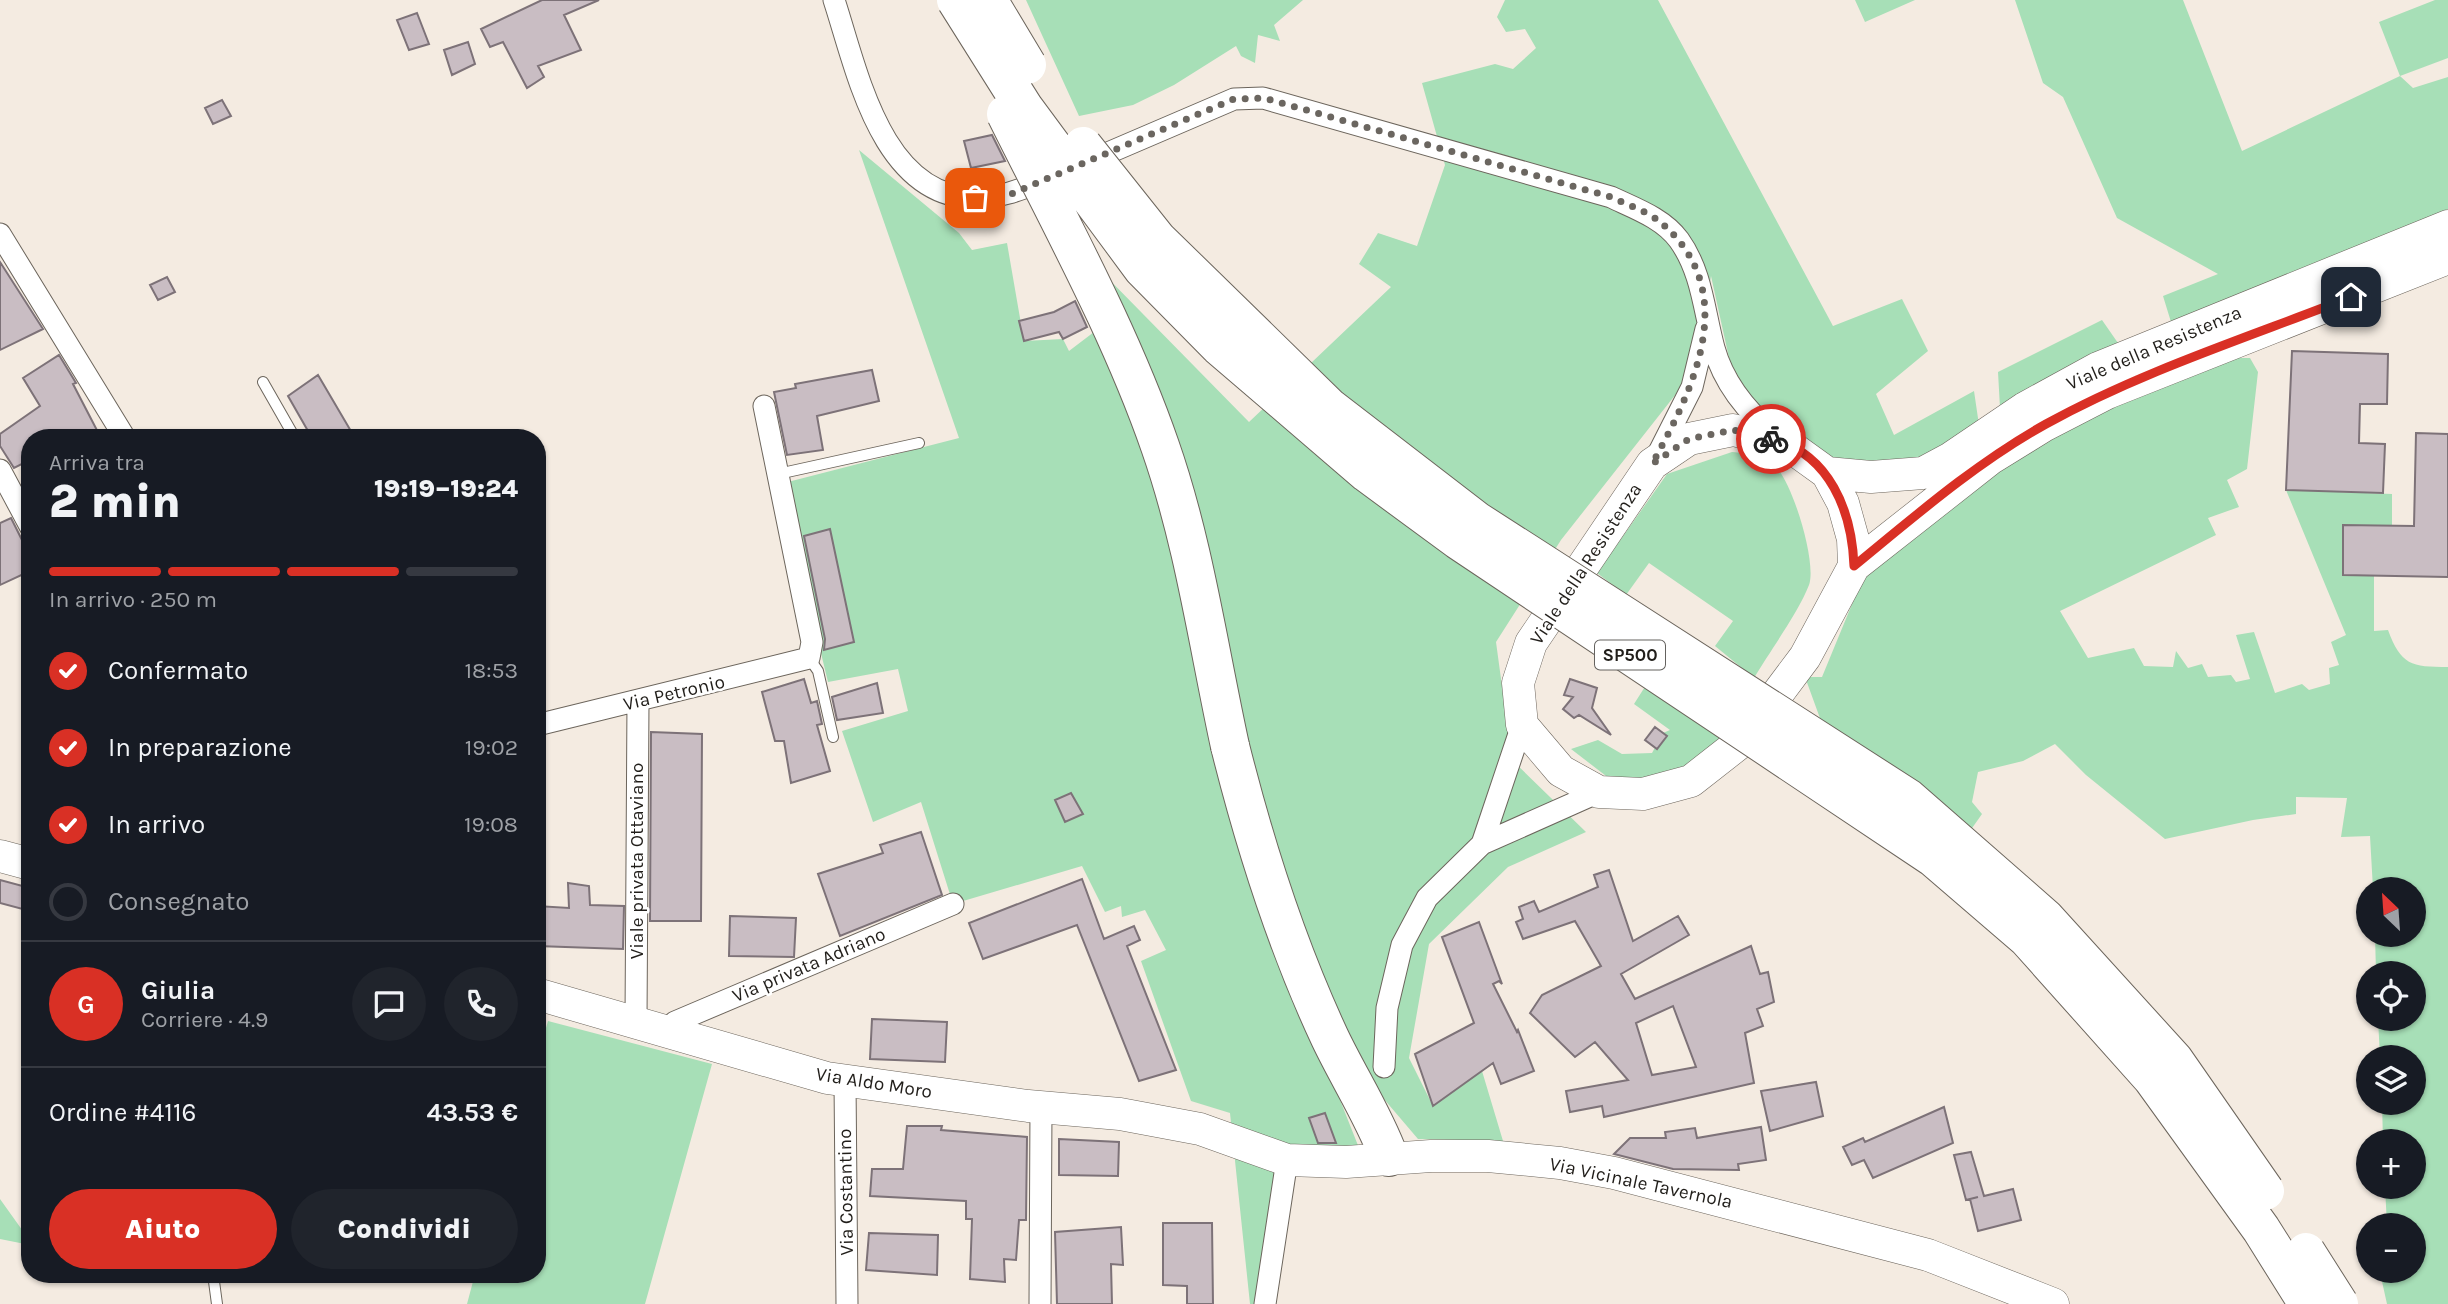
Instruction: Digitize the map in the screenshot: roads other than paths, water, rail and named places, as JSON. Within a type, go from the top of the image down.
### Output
[{"type":"highway","points":[[956,0],[998,96],[1109,322],[1160,445],[1193,561],[1230,746],[1279,915],[1330,1038],[1389,1157]]},
{"type":"highway","name":"SP500","points":[[956,0],[1024,108],[1143,269],[1219,346],[1367,473],[1448,533],[1934,858],[2026,938],[2152,1078],[2261,1229],[2308,1304]]},
{"type":"highway","name":"SP500","points":[[988,0],[1071,131],[1157,239],[1329,407],[1476,521],[1908,798],[2045,918],[2174,1060],[2284,1217],[2339,1304]]},
{"type":"street","points":[[834,0],[878,130],[896,156],[934,190],[975,198],[1011,194],[1234,99],[1264,98],[1611,197],[1656,219],[1678,239],[1696,271],[1714,350],[1727,382],[1764,427],[1784,442]]},
{"type":"street","name":"Viale della Resistenza","points":[[1827,473],[1871,477],[1923,473],[1951,458],[2025,408],[2098,368],[2448,226]]},
{"type":"street","points":[[0,234],[119,429]]},
{"type":"street","name":"Viale della Resistenza","points":[[1854,566],[1853,539],[1843,503],[1827,473],[1784,442],[1733,430],[1689,439],[1652,464],[1531,643],[1518,683],[1522,725],[1561,771],[1599,792],[1643,794],[1691,781],[1742,741],[1805,657],[1854,566],[1990,459],[2045,425],[2107,393],[2448,258]]},
{"type":"street","points":[[1652,464],[1692,387],[1702,352],[1707,317]]},
{"type":"street","points":[[764,407],[812,642],[809,658]]},
{"type":"street","points":[[0,470],[21,509]]},
{"type":"street","name":"Via Petronio","points":[[546,723],[804,662],[809,658]]},
{"type":"street","name":"Viale privata Ottaviano","points":[[636,1021],[638,701]]},
{"type":"street","points":[[1482,844],[1522,725]]},
{"type":"street","points":[[1384,1067],[1387,1008],[1402,945],[1427,898],[1482,844],[1599,792]]},
{"type":"street","points":[[0,856],[21,862]]},
{"type":"street","name":"Via privata Adriano","points":[[667,1030],[675,1022],[953,904]]},
{"type":"street","name":"Via Aldo Moro","points":[[546,996],[827,1078],[1041,1107],[1120,1114],[1219,1135]]},
{"type":"street","name":"Via Costantino","points":[[845,1081],[847,1304]]},
{"type":"street","points":[[1040,1304],[1041,1107]]},
{"type":"street","name":"Via Vicinale Tavernola","points":[[1219,1135],[1287,1160],[1346,1162],[1389,1157],[1488,1156],[1560,1163],[1614,1173],[1928,1255],[2053,1304]]},
{"type":"street","points":[[1265,1304],[1287,1160]]},
{"type":"lane","points":[[263,382],[290,429]]},
{"type":"lane","points":[[778,474],[919,443]]},
{"type":"lane","points":[[809,658],[818,671],[833,737]]},
{"type":"lane","points":[[214,1283],[217,1304]]}]
